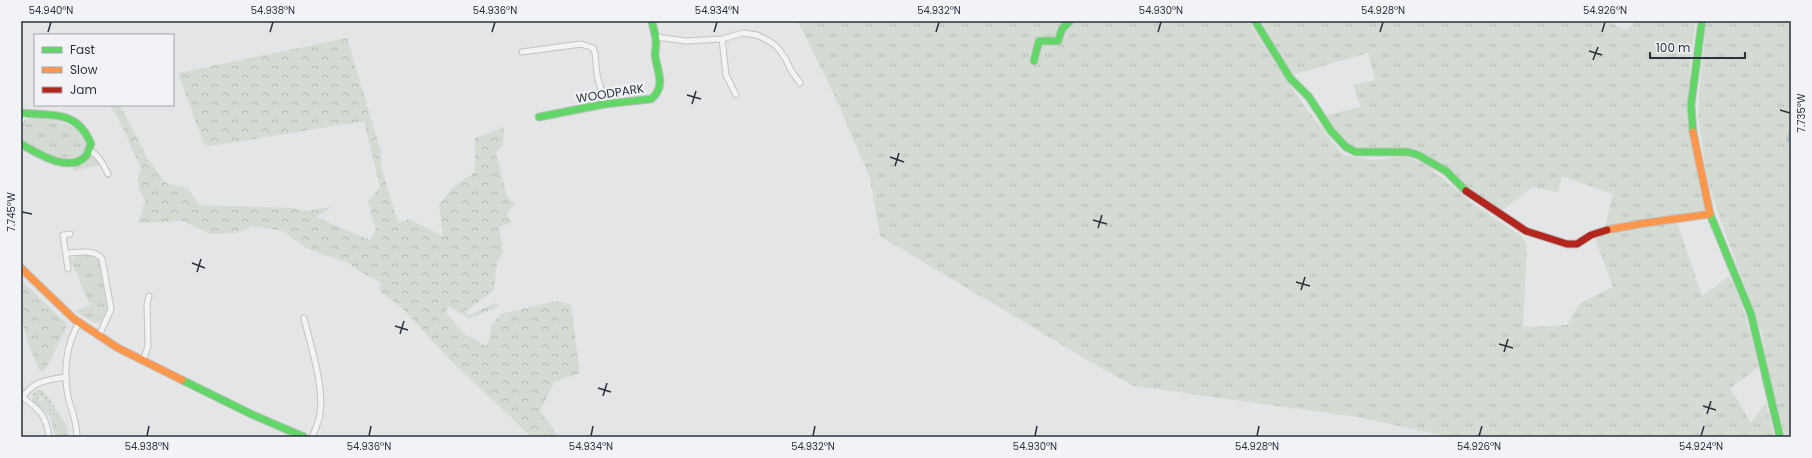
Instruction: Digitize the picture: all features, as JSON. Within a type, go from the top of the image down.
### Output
[{"type":"street","name":"WOODPARK","points":[[539,117],[605,104],[651,99],[657,93],[660,82],[655,53],[656,37],[652,21]]},
{"type":"street","points":[[1034,61],[1039,40],[1058,41],[1062,30],[1070,21]]},
{"type":"street","points":[[1255,21],[1290,78],[1309,97],[1331,131],[1346,147],[1356,152],[1408,152],[1418,155],[1446,170],[1470,195],[1498,215],[1526,231],[1567,244],[1577,244],[1591,235],[1604,231],[1639,224],[1710,214]]},
{"type":"street","points":[[1702,21],[1691,105],[1693,131],[1710,214],[1751,314],[1780,437]]},
{"type":"street","points":[[656,37],[686,41],[722,39],[748,33],[765,38],[777,47],[800,83]]},
{"type":"street","points":[[722,39],[726,75],[737,96]]},
{"type":"street","points":[[522,52],[581,44],[593,48],[595,52],[597,75],[605,104]]},
{"type":"street","points":[[21,122],[22,113],[48,114],[76,122],[87,132],[91,144],[89,150],[78,160],[61,162],[52,160],[21,144]]},
{"type":"street","points":[[89,150],[99,157],[108,174]]},
{"type":"street","points":[[68,269],[63,235],[70,234]]},
{"type":"street","points":[[66,254],[92,252],[99,254],[102,259],[111,310],[99,336]]},
{"type":"street","points":[[21,268],[58,305],[79,323],[99,336],[143,361],[197,386],[271,424],[304,437]]},
{"type":"street","points":[[143,361],[148,346],[147,305],[149,296]]},
{"type":"street","points":[[304,318],[316,366],[320,398],[319,419],[312,437]]},
{"type":"street","points":[[77,437],[77,426],[69,400],[66,377],[70,341],[79,323]]},
{"type":"street","points":[[49,437],[45,418],[37,408],[22,398],[29,388],[45,380],[66,377]]},
{"type":"green space","points":[[798,21],[1248,21],[1302,103],[1343,155],[1374,160],[1404,156],[1425,164],[1475,205],[1520,235],[1527,244],[1523,327],[1567,325],[1580,303],[1613,287],[1595,238],[1615,231],[1677,222],[1702,296],[1729,276],[1739,298],[1747,321],[1758,368],[1730,388],[1751,423],[1766,403],[1774,437],[1450,437],[1357,417],[1134,386],[1089,361],[880,236],[870,178],[836,99]]},
{"type":"green space","points":[[1261,21],[1606,21],[1627,30],[1635,21],[1696,21],[1691,55],[1687,121],[1705,206],[1704,210],[1605,227],[1613,194],[1562,176],[1558,192],[1533,187],[1500,212],[1469,191],[1430,158],[1348,146],[1324,116],[1361,107],[1353,85],[1375,80],[1368,53],[1292,75]]},
{"type":"green space","points":[[1707,21],[1791,21],[1791,437],[1785,437],[1772,391],[1761,330],[1719,216],[1707,178],[1698,115],[1701,69]]},
{"type":"green space","points":[[347,38],[381,152],[381,166],[398,223],[410,219],[443,237],[439,204],[453,187],[475,172],[475,138],[504,127],[503,145],[496,152],[507,197],[515,204],[506,214],[512,222],[499,227],[503,252],[497,263],[494,290],[465,312],[469,315],[495,303],[500,306],[469,319],[448,306],[446,313],[464,334],[487,346],[492,325],[501,314],[556,301],[571,305],[580,373],[554,382],[540,411],[559,437],[532,437],[452,362],[402,308],[379,291],[381,283],[357,270],[348,263],[306,248],[283,231],[252,226],[237,233],[210,234],[182,221],[138,223],[145,201],[139,190],[138,178],[141,169],[120,122],[111,106],[121,106],[148,159],[166,183],[187,188],[200,205],[292,208],[307,211],[332,207],[316,217],[370,240],[376,229],[368,202],[380,187],[364,121],[205,147],[178,73]]},
{"type":"green space","points":[[31,117],[52,120],[74,128],[82,133],[87,141],[85,149],[77,159],[52,159],[21,141],[21,125],[24,125],[24,122]]},
{"type":"green space","points":[[94,155],[98,160],[99,165],[74,171],[74,167]]},
{"type":"green space","points":[[88,254],[95,256],[98,259],[105,294],[107,311],[99,323],[92,322],[75,311],[90,305],[70,259],[76,256]]},
{"type":"green space","points":[[24,283],[65,322],[66,329],[45,370],[40,372],[28,341],[23,321],[21,287]]},
{"type":"green space","points":[[37,390],[42,390],[45,393],[62,418],[50,412],[43,398],[38,397],[40,404],[46,412],[32,401],[33,394]]},
{"type":"green space","points":[[38,398],[44,401],[49,412],[61,417],[67,428],[68,437],[55,437],[51,418],[40,404]]},
{"type":"waterway","points":[[1791,128],[1787,140],[1791,143]]},
{"type":"traffic: fast","points":[[539,117],[605,104],[651,99],[656,94],[660,84],[655,55],[656,37],[652,21]]},
{"type":"traffic: fast","points":[[1034,61],[1039,41],[1058,41],[1062,29],[1070,21]]},
{"type":"traffic: fast","points":[[1255,21],[1290,78],[1309,97],[1331,131],[1346,147],[1356,152],[1408,152],[1418,155],[1446,171],[1466,191]]},
{"type":"traffic: fast","points":[[1693,132],[1691,105],[1702,21]]},
{"type":"traffic: fast","points":[[21,113],[62,116],[78,125],[85,133],[91,144],[86,156],[79,161],[71,163],[53,160],[21,144]]},
{"type":"traffic: fast","points":[[1710,214],[1751,314],[1780,437]]},
{"type":"traffic: fast","points":[[182,380],[251,414],[304,437]]},
{"type":"traffic: slow","points":[[1607,230],[1710,214],[1693,132]]},
{"type":"traffic: slow","points":[[21,268],[74,319],[118,348],[182,380]]},
{"type":"traffic: jam","points":[[1466,191],[1526,231],[1567,244],[1577,244],[1591,235],[1607,230]]}]
